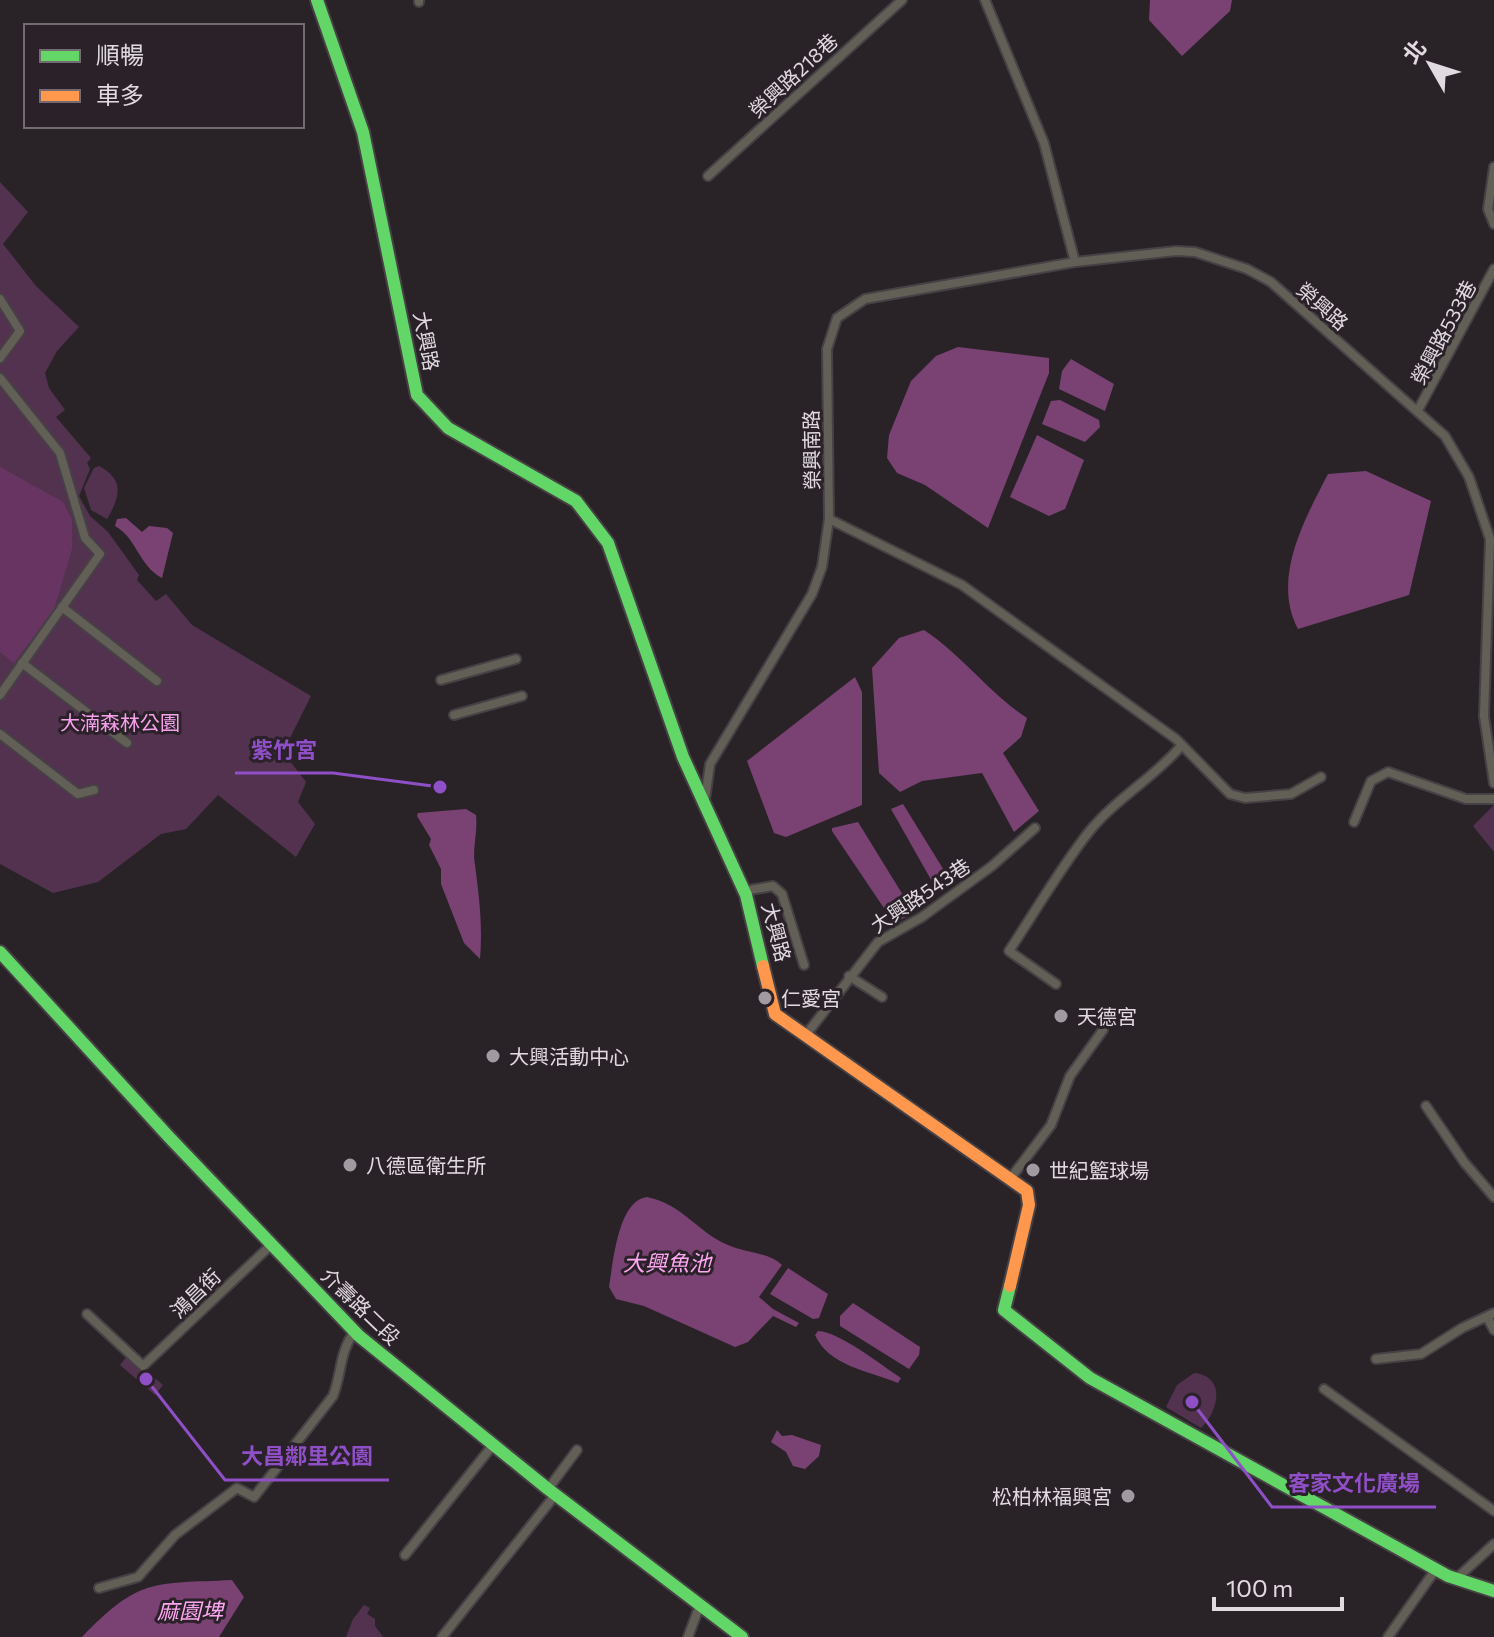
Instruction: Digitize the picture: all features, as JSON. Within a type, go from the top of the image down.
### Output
[{"type":"street","name":"大興路","points":[[317,0],[363,132],[417,395],[448,428],[576,501],[597,524],[608,543],[683,757],[744,891],[771,988],[775,1014],[1027,1191],[1029,1205],[1004,1310],[1090,1378],[1436,1569],[1494,1591]]},
{"type":"street","name":"榮興路218巷","points":[[708,176],[902,0]]},
{"type":"street","points":[[985,0],[1044,143],[1075,262]]},
{"type":"street","points":[[1494,167],[1488,209],[1494,224]]},
{"type":"street","name":"榮興路","points":[[1075,262],[1176,251],[1195,252],[1247,269],[1271,282],[1418,410],[1460,457],[1483,512],[1490,539],[1484,716],[1494,783]]},
{"type":"street","name":"榮興南路","points":[[705,800],[710,764],[812,594],[822,567],[829,519],[827,349],[837,318],[865,299],[1075,262]]},
{"type":"street","name":"榮興路533巷","points":[[1418,410],[1494,269]]},
{"type":"street","points":[[0,299],[20,331],[0,358]]},
{"type":"street","points":[[0,378],[60,453],[85,538],[100,554],[0,695]]},
{"type":"street","points":[[829,519],[962,585],[1182,745],[1230,794],[1245,798],[1291,794],[1321,777]]},
{"type":"street","points":[[62,607],[157,681]]},
{"type":"street","points":[[441,680],[516,659]]},
{"type":"street","points":[[22,663],[127,743]]},
{"type":"street","points":[[454,715],[522,696]]},
{"type":"street","points":[[0,734],[78,794],[94,790]]},
{"type":"street","points":[[1056,984],[1009,951],[1088,832],[1124,797],[1166,764],[1182,745]]},
{"type":"street","points":[[1354,822],[1371,781],[1388,772],[1466,799],[1494,799]]},
{"type":"street","name":"大興路543巷","points":[[805,1036],[878,942],[922,917],[992,866],[1035,828]]},
{"type":"street","points":[[744,891],[773,886],[782,894],[804,965]]},
{"type":"street","name":"介壽路二段","points":[[0,952],[271,1245],[355,1331],[552,1492],[742,1637]]},
{"type":"street","points":[[849,976],[882,997]]},
{"type":"street","points":[[1010,1179],[1051,1125],[1070,1076],[1103,1030]]},
{"type":"street","points":[[1426,1106],[1464,1162],[1494,1197]]},
{"type":"street","name":"鴻昌街","points":[[87,1314],[143,1366],[271,1245]]},
{"type":"street","points":[[1376,1359],[1421,1354],[1462,1328],[1490,1315],[1494,1330]]},
{"type":"street","points":[[99,1588],[138,1577],[175,1535],[237,1488],[254,1497],[333,1396],[339,1381],[340,1357],[355,1331]]},
{"type":"street","points":[[1324,1389],[1494,1511]]},
{"type":"street","points":[[405,1555],[493,1445]]},
{"type":"street","points":[[442,1637],[552,1492],[577,1450]]},
{"type":"street","points":[[1456,1579],[1494,1544]]},
{"type":"street","points":[[1388,1637],[1436,1569]]},
{"type":"street","points":[[688,1637],[700,1605]]},
{"type":"green space","name":"大湳森林公園","points":[[0,182],[28,212],[3,244],[36,286],[79,327],[57,351],[45,373],[49,388],[65,410],[56,417],[91,458],[79,496],[90,516],[108,532],[139,575],[137,580],[156,601],[166,594],[192,625],[311,696],[283,752],[306,782],[298,802],[315,824],[296,857],[218,795],[186,829],[161,834],[98,882],[53,893],[0,864]]},
{"type":"green space","points":[[99,466],[113,477],[118,490],[107,519],[91,510],[84,488],[94,468]]},
{"type":"green space","points":[[1494,805],[1494,852],[1473,826]]},
{"type":"green space","points":[[128,1355],[163,1385],[155,1395],[120,1365]]},
{"type":"green space","points":[[1194,1373],[1211,1380],[1215,1387],[1212,1413],[1201,1428],[1166,1407],[1177,1385]]},
{"type":"green space","points":[[364,1605],[370,1608],[367,1614],[375,1619],[375,1626],[383,1637],[346,1637],[353,1619]]},
{"type":"shaded area","points":[[0,467],[63,502],[72,520],[72,549],[54,609],[14,663],[0,652]]},
{"type":"water","points":[[1150,0],[1232,0],[1230,11],[1182,56],[1149,20]]},
{"type":"water","points":[[958,347],[1049,358],[1049,373],[988,528],[925,485],[897,473],[887,458],[889,435],[911,381],[936,356]]},
{"type":"water","points":[[1071,359],[1114,384],[1105,411],[1059,389],[1062,371]]},
{"type":"water","points":[[1060,400],[1099,420],[1100,427],[1085,442],[1042,424],[1051,401]]},
{"type":"water","points":[[1037,435],[1084,460],[1065,509],[1049,516],[1010,497]]},
{"type":"water","points":[[1366,471],[1431,501],[1409,595],[1298,629],[1288,590],[1294,549],[1301,529],[1328,474]]},
{"type":"water","points":[[126,518],[142,532],[149,526],[167,528],[173,533],[162,578],[154,573],[128,537],[115,526],[117,519]]},
{"type":"water","points":[[924,630],[1027,718],[1021,737],[1003,753],[1039,811],[1014,832],[982,773],[922,781],[900,792],[879,773],[872,668],[899,638]]},
{"type":"water","points":[[855,677],[862,692],[862,805],[786,837],[774,833],[747,761]]},
{"type":"water","points":[[903,804],[950,880],[938,892],[891,809]]},
{"type":"water","points":[[466,809],[476,815],[474,859],[480,912],[480,959],[464,943],[441,884],[441,869],[429,845],[431,839],[417,816],[418,813]]},
{"type":"water","points":[[858,822],[914,913],[894,923],[832,831],[832,828]]},
{"type":"water","name":"大興魚池","points":[[647,1197],[681,1212],[717,1240],[782,1265],[759,1297],[773,1309],[799,1323],[796,1327],[773,1316],[748,1342],[735,1347],[644,1306],[616,1299],[609,1287],[623,1220],[637,1201]]},
{"type":"water","points":[[788,1268],[828,1294],[819,1318],[813,1319],[770,1294]]},
{"type":"water","points":[[853,1303],[920,1347],[919,1355],[909,1369],[840,1326],[840,1316]]},
{"type":"water","points":[[818,1331],[860,1350],[901,1378],[898,1383],[840,1361],[821,1345],[815,1335]]},
{"type":"water","points":[[777,1430],[782,1436],[792,1435],[821,1445],[819,1456],[805,1469],[793,1466],[786,1452],[771,1442]]},
{"type":"water","name":"麻園埤","points":[[232,1580],[244,1597],[219,1637],[82,1637],[119,1603],[149,1588],[183,1582]]},
{"type":"traffic: fast","points":[[317,0],[363,132],[417,395],[448,428],[576,501],[608,543],[683,757],[746,895],[763,966]]},
{"type":"traffic: fast","points":[[0,952],[169,1137],[359,1336],[548,1489],[742,1637]]},
{"type":"traffic: fast","points":[[1010,1286],[1004,1310],[1090,1378],[1448,1576],[1494,1591]]},
{"type":"traffic: slow","points":[[763,966],[775,1014],[1027,1191],[1029,1205],[1010,1286]]},
{"type":"place","name":"紫竹宮","points":[[440,787]]},
{"type":"place","name":"仁愛宮","points":[[765,998]]},
{"type":"place","name":"天德宮","points":[[1061,1016]]},
{"type":"place","name":"大興活動中心","points":[[493,1056]]},
{"type":"place","name":"八德區衛生所","points":[[350,1165]]},
{"type":"place","name":"世紀籃球場","points":[[1033,1170]]},
{"type":"place","name":"大昌鄰里公園","points":[[146,1379]]},
{"type":"place","name":"客家文化廣場","points":[[1192,1402]]},
{"type":"place","name":"松柏林福興宮","points":[[1128,1496]]}]
